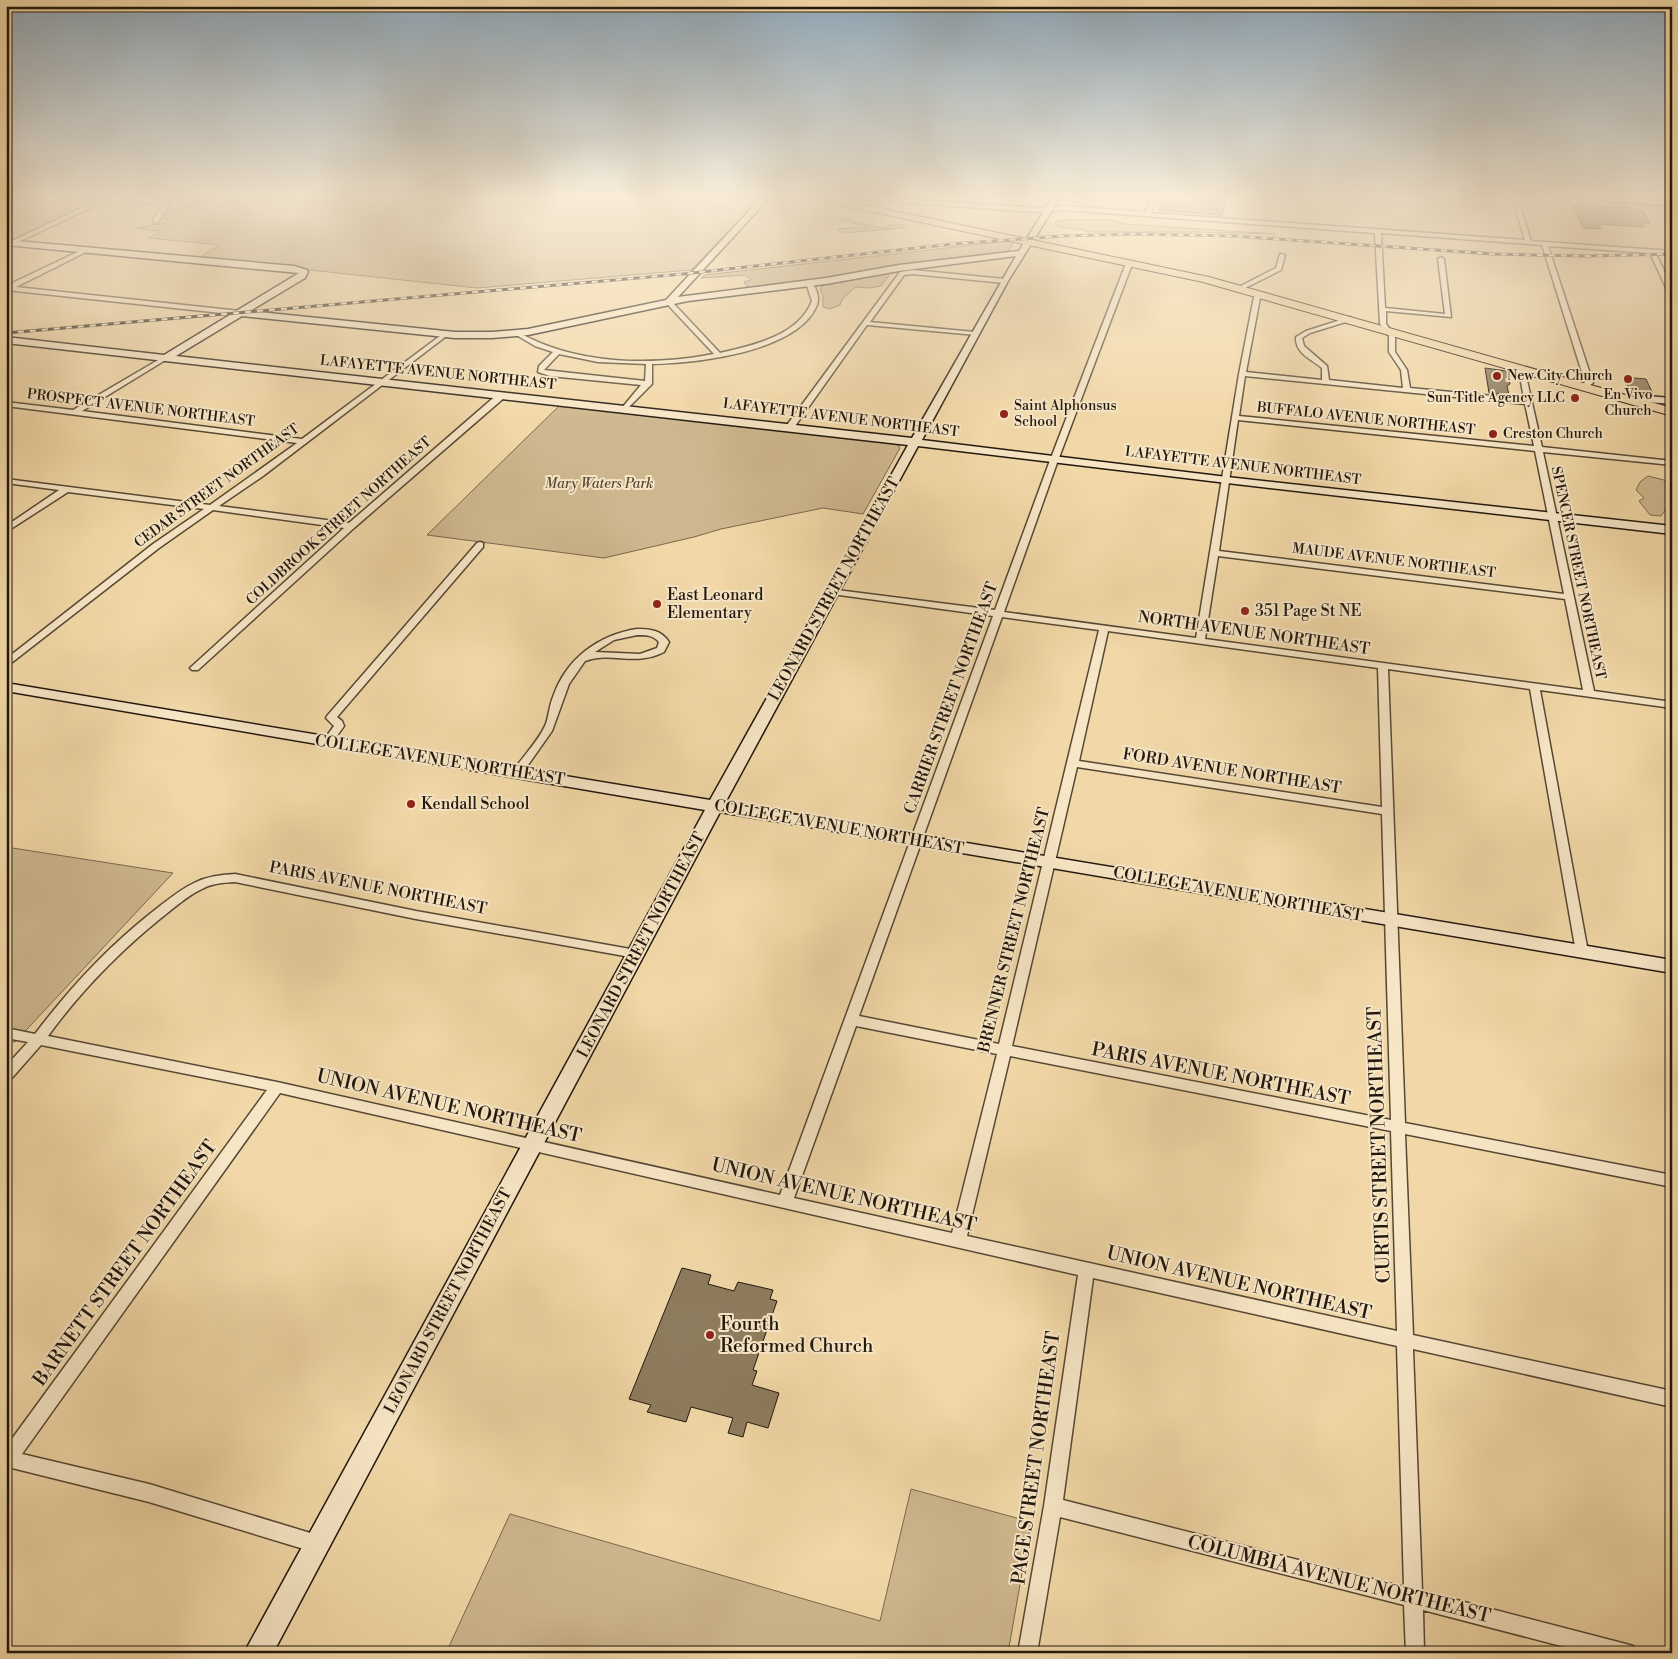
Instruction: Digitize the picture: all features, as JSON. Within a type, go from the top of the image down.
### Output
[{"type":"main road","points":[[1177,273],[1241,288],[1672,412]]},
{"type":"street","points":[[7,289],[39,273]]},
{"type":"street","points":[[74,412],[302,276],[303,273]]},
{"type":"street","points":[[670,300],[695,273]]},
{"type":"street","points":[[7,289],[446,334],[486,335],[516,333],[670,300],[809,283],[866,273]]},
{"type":"street","points":[[790,427],[899,276],[903,273]]},
{"type":"street","points":[[921,273],[1004,281]]},
{"type":"street","name":"LEONARD STREET NORTHEAST","points":[[258,1653],[832,590],[1008,273]]},
{"type":"street","name":"CARRIER STREET NORTHEAST","points":[[785,1202],[1055,459],[1127,273]]},
{"type":"street","points":[[1241,288],[1270,273]]},
{"type":"street","points":[[1380,273],[1383,324],[1392,336],[1392,352],[1406,375],[1407,390]]},
{"type":"street","points":[[1382,309],[1448,316],[1443,273]]},
{"type":"street","points":[[1554,273],[1589,383],[1584,386]]},
{"type":"street","points":[[1662,273],[1672,294]]},
{"type":"street","points":[[516,333],[539,346],[558,352],[608,361],[691,360],[719,355],[765,342],[802,322],[810,313],[815,303],[814,294],[809,283]]},
{"type":"street","points":[[1200,641],[1227,480],[1242,374],[1257,297],[1262,294]]},
{"type":"street","points":[[670,300],[671,305],[719,355]]},
{"type":"street","points":[[1326,383],[1325,367],[1301,349],[1298,343],[1299,337],[1308,332],[1350,319]]},
{"type":"street","points":[[865,323],[974,334]]},
{"type":"street","name":"CEDAR STREET NORTHEAST","points":[[6,664],[156,546],[213,507],[446,334]]},
{"type":"street","name":"LAFAYETTE AVENUE NORTHEAST","points":[[6,340],[790,427],[1227,480],[1672,530]]},
{"type":"street","points":[[558,352],[540,367],[540,371],[550,374],[648,384]]},
{"type":"street","points":[[625,409],[648,384],[650,378],[649,362]]},
{"type":"street","name":"SPENCER STREET NORTHEAST","points":[[1526,370],[1523,376],[1528,402],[1589,693]]},
{"type":"street","points":[[1242,374],[1528,402]]},
{"type":"street","name":"COLDBROOK STREET NORTHEAST","points":[[196,668],[352,526],[502,395]]},
{"type":"street","points":[[1641,403],[1646,399],[1672,400]]},
{"type":"street","name":"PROSPECT AVENUE NORTHEAST","points":[[6,404],[303,441]]},
{"type":"street","name":"BUFFALO AVENUE NORTHEAST","points":[[1236,418],[1672,463]]},
{"type":"street","points":[[6,480],[352,526]]},
{"type":"street","points":[[6,530],[68,488]]},
{"type":"street","points":[[328,741],[339,726],[338,722],[331,718],[480,546]]},
{"type":"street","name":"MAUDE AVENUE NORTHEAST","points":[[1215,553],[1569,597]]},
{"type":"street","name":"NORTH AVENUE NORTHEAST","points":[[832,590],[1672,705]]},
{"type":"street","name":"BRENNER STREET NORTHEAST","points":[[958,1241],[1050,862],[1104,628]]},
{"type":"street","points":[[517,773],[550,726],[558,695],[571,669],[579,660],[602,642],[633,632],[657,634],[664,642],[662,650],[653,655],[638,658],[602,654],[579,660]]},
{"type":"street","name":"CURTIS STREET NORTHEAST","points":[[1383,665],[1415,1653]]},
{"type":"street","points":[[1534,686],[1582,952]]},
{"type":"street","name":"COLLEGE AVENUE NORTHEAST","points":[[6,688],[1672,967]]},
{"type":"street","name":"FORD AVENUE NORTHEAST","points":[[1073,763],[1387,811]]},
{"type":"street","name":"PARIS AVENUE NORTHEAST","points":[[6,1075],[38,1040],[67,1001],[131,936],[173,902],[197,886],[212,880],[235,878],[416,914],[636,954]]},
{"type":"street","name":"PARIS AVENUE NORTHEAST","points":[[852,1020],[1003,1051],[1672,1180]]},
{"type":"street","name":"UNION AVENUE NORTHEAST","points":[[6,1033],[277,1087],[1086,1270],[1672,1399]]},
{"type":"street","name":"BARNETT STREET NORTHEAST","points":[[7,1459],[277,1087]]},
{"type":"street","name":"PAGE STREET NORTHEAST","points":[[1027,1653],[1053,1506],[1086,1270]]},
{"type":"street","points":[[7,1459],[149,1493],[317,1544]]},
{"type":"street","name":"COLUMBIA AVENUE NORTHEAST","points":[[1053,1506],[1626,1653]]},
{"type":"green space","points":[[341,273],[650,273],[477,288]]},
{"type":"green space","points":[[865,273],[748,288],[744,282],[751,280],[745,275],[701,278],[705,275]]},
{"type":"green space","points":[[891,273],[881,286],[869,288],[856,287],[843,298],[840,305],[830,309],[823,307],[823,296],[820,290],[823,285]]},
{"type":"green space","name":"Mary Waters Park","points":[[559,406],[892,443],[900,448],[863,514],[823,508],[721,529],[604,558],[427,535]]},
{"type":"green space","points":[[1648,476],[1672,482],[1672,508],[1667,508],[1661,516],[1650,515],[1639,501],[1644,498],[1636,490],[1640,482]]},
{"type":"green space","points":[[6,847],[173,873],[15,1042],[6,1040]]},
{"type":"green space","points":[[911,1489],[1031,1522],[1008,1653],[446,1653],[510,1514],[880,1621]]},
{"type":"building","name":"New City Church","points":[[1485,368],[1507,371],[1510,384],[1507,386],[1509,395],[1489,393]]},
{"type":"building","points":[[1624,377],[1646,379],[1653,394],[1630,391]]},
{"type":"building","name":"Fourth Reformed Church","points":[[682,1268],[711,1275],[708,1284],[734,1291],[738,1282],[773,1290],[770,1299],[777,1301],[753,1370],[757,1371],[752,1385],[779,1393],[768,1428],[747,1422],[743,1437],[728,1433],[733,1418],[691,1407],[686,1422],[647,1412],[651,1405],[629,1399]]},
{"type":"railway","points":[[6,333],[688,273]]},
{"type":"place","name":"New City Church","points":[[1497,376]]},
{"type":"place","name":"En Vivo Church","points":[[1628,379]]},
{"type":"place","name":"Sun Title Agency LLC","points":[[1575,398]]},
{"type":"place","name":"Saint Alphonsus School","points":[[1004,414]]},
{"type":"place","name":"Creston Church","points":[[1493,434]]},
{"type":"place","name":"East Leonard Elementary","points":[[657,604]]},
{"type":"place","name":"351 Page St NE","points":[[1245,611]]},
{"type":"place","name":"Kendall School","points":[[411,804]]},
{"type":"place","name":"Fourth Reformed Church","points":[[710,1335]]}]
